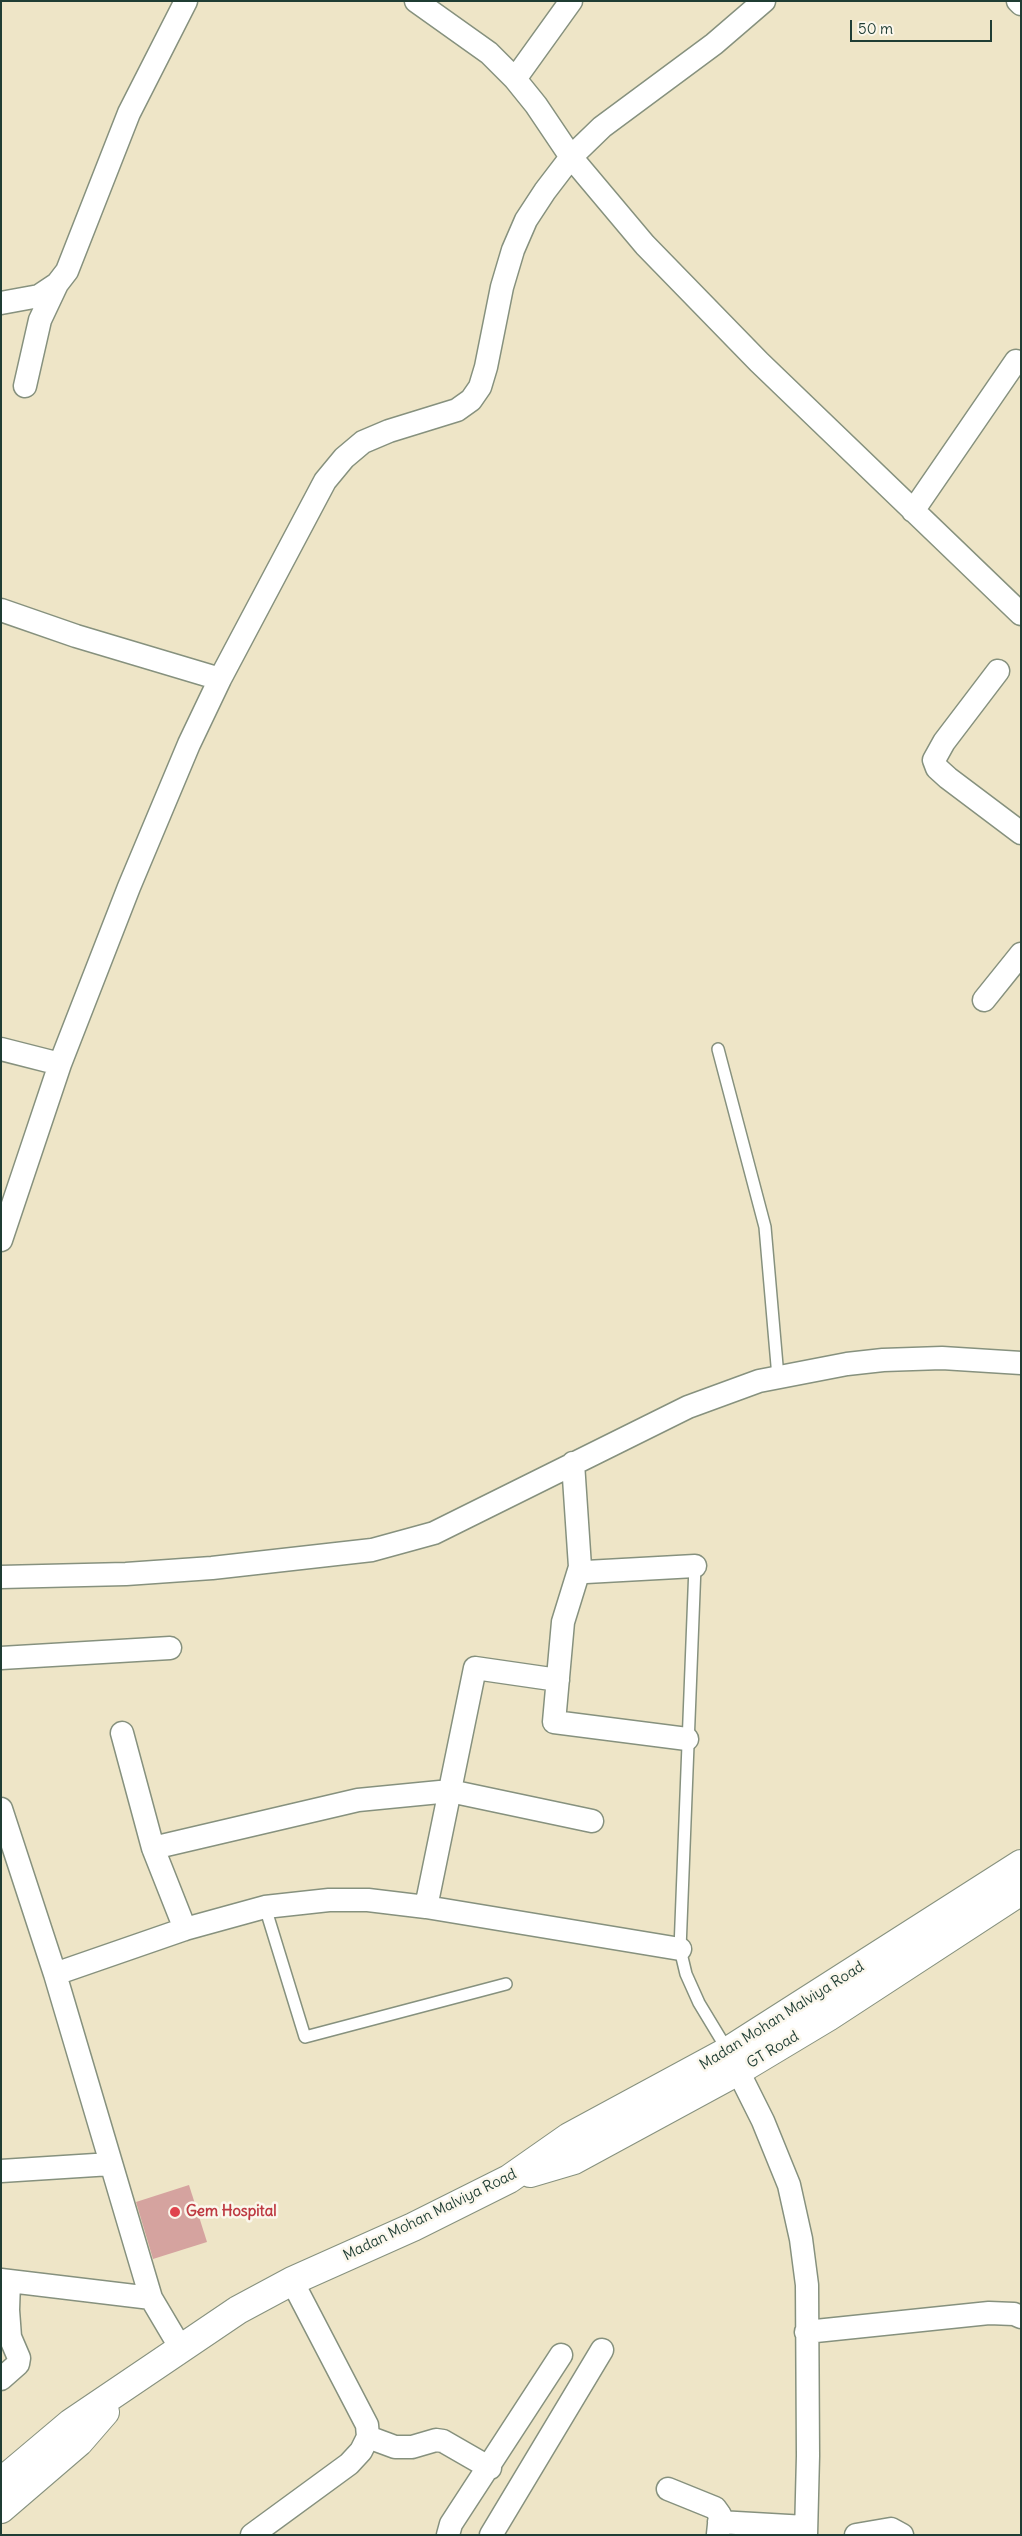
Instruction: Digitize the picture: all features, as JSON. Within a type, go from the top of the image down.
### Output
[{"type":"highway","name":"Madan Mohan Malviya Road","points":[[1,2482],[71,2423],[180,2347],[238,2310],[292,2281],[413,2227],[509,2179],[569,2137],[733,2061],[1021,1864]]},
{"type":"highway","name":"GT Road","points":[[733,2061],[828,2017],[1021,1891]]},
{"type":"highway","points":[[1,2509],[79,2442],[132,2380]]},
{"type":"street","points":[[25,386],[40,320],[57,284],[67,271],[129,113],[186,1]]},
{"type":"street","points":[[416,1],[490,53],[536,105],[571,157],[645,245],[759,362],[1021,614]]},
{"type":"street","points":[[515,79],[571,1]]},
{"type":"street","points":[[1,1240],[60,1064],[128,887],[188,744],[220,679],[325,481],[344,458],[363,442],[388,431],[457,410],[471,400],[480,387],[486,367],[502,287],[513,250],[526,220],[571,157],[602,127],[714,44],[764,1]]},
{"type":"street","points":[[1018,1],[1021,4]]},
{"type":"street","points":[[1,303],[39,296],[57,284]]},
{"type":"street","points":[[914,511],[1016,361]]},
{"type":"street","points":[[1,610],[76,636],[220,679]]},
{"type":"street","points":[[998,671],[944,742],[934,760],[937,768],[948,778],[1021,832]]},
{"type":"street","points":[[984,1000],[1021,954]]},
{"type":"street","points":[[1,1049],[60,1064]]},
{"type":"street","points":[[1,1577],[126,1574],[203,1568],[372,1550],[434,1533],[688,1407],[728,1391],[778,1377],[847,1364],[883,1360],[942,1358],[1021,1363]]},
{"type":"street","points":[[573,1464],[580,1568],[563,1622],[554,1722],[687,1739]]},
{"type":"street","points":[[580,1568],[586,1572],[695,1566]]},
{"type":"street","points":[[1,1658],[170,1648]]},
{"type":"street","points":[[426,1907],[475,1668],[558,1680]]},
{"type":"street","points":[[122,1733],[153,1848],[185,1929]]},
{"type":"street","points":[[153,1848],[358,1800],[450,1791],[592,1822]]},
{"type":"street","points":[[1,1809],[55,1974],[151,2298],[180,2347]]},
{"type":"street","points":[[55,1974],[185,1929],[265,1907],[329,1900],[368,1900],[426,1907],[680,1949]]},
{"type":"street","points":[[668,2489],[715,2508],[720,2515],[719,2528],[806,2531],[808,2456],[806,2276],[801,2238],[789,2185],[763,2121],[733,2061]]},
{"type":"street","points":[[1,2171],[111,2164]]},
{"type":"street","points":[[1,2379],[18,2364],[19,2358],[10,2337],[5,2280],[151,2298]]},
{"type":"street","points":[[252,2535],[349,2464],[361,2451],[368,2437],[367,2425],[292,2281]]},
{"type":"street","points":[[806,2332],[989,2313],[1014,2314],[1021,2317]]},
{"type":"street","points":[[491,2535],[602,2350]]},
{"type":"street","points":[[448,2535],[452,2524],[490,2468],[561,2355]]},
{"type":"street","points":[[368,2437],[395,2447],[412,2447],[436,2440],[443,2441],[490,2468]]},
{"type":"street","points":[[856,2535],[891,2529],[902,2535]]},
{"type":"lane","points":[[718,1049],[764,1226],[778,1377]]},
{"type":"lane","points":[[695,1566],[680,1949],[686,1974],[698,2003],[733,2061]]},
{"type":"lane","points":[[265,1907],[305,2037],[506,1984]]},
{"type":"building","points":[[189,2185],[207,2242],[153,2259],[136,2202]]},
{"type":"place","name":"Gem Hospital","points":[[175,2212]]}]
